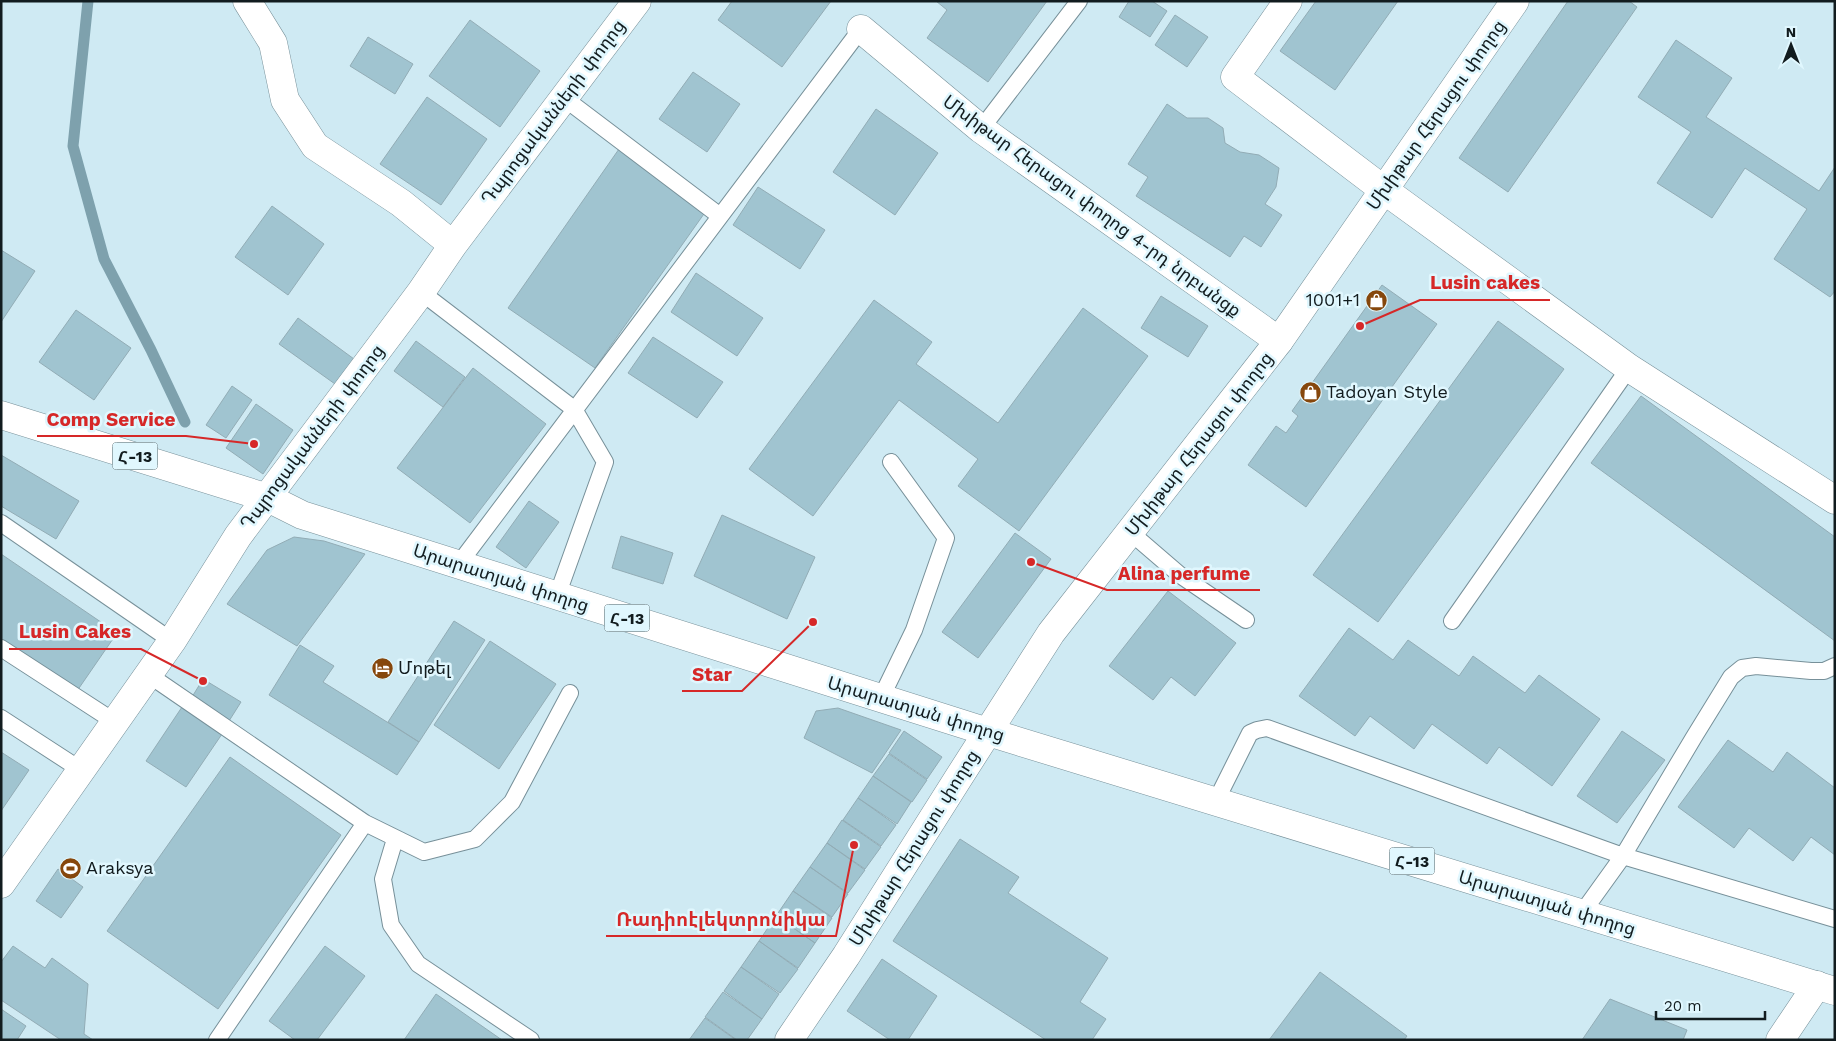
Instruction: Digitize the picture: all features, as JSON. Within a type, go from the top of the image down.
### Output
[{"type":"street","points":[[247,1],[273,43],[284,100],[315,146],[401,203],[453,245]]},
{"type":"street","name":"Դպրոցականների փողոց","points":[[3,880],[172,641],[238,536],[268,498],[453,245],[637,1]]},
{"type":"street","points":[[1288,1],[1235,77],[1384,190],[1629,368],[1835,500]]},
{"type":"street","name":"Մխիթար Հերացու փողոց","points":[[789,1040],[846,956],[1052,633],[1279,341],[1515,1]]},
{"type":"street","name":"Մխիթար Հերացու փողոց 4-րդ նրբանցք","points":[[861,29],[981,129],[1279,341]]},
{"type":"street","name":"Արարատյան փողոց","points":[[1,415],[268,498],[302,515],[988,732],[1826,988]]},
{"type":"street","points":[[1780,1040],[1826,988]]},
{"type":"lane","points":[[981,129],[1078,1]]},
{"type":"lane","points":[[458,565],[861,29]]},
{"type":"lane","points":[[564,98],[720,216]]},
{"type":"lane","points":[[420,292],[574,409],[605,462],[557,596]]},
{"type":"lane","points":[[1452,621],[1629,368]]},
{"type":"lane","points":[[881,698],[914,630],[946,538],[891,462]]},
{"type":"lane","points":[[1,523],[172,641]]},
{"type":"lane","points":[[1130,532],[1180,575],[1246,620]]},
{"type":"lane","points":[[1,648],[115,722]]},
{"type":"lane","points":[[1582,913],[1623,856],[1732,676],[1742,668],[1756,666],[1811,671],[1824,670],[1835,666]]},
{"type":"lane","points":[[148,675],[365,824],[424,852],[475,838],[512,802],[570,693]]},
{"type":"lane","points":[[1,718],[82,770]]},
{"type":"lane","points":[[1216,801],[1250,733],[1267,728],[1623,856],[1835,919]]},
{"type":"lane","points":[[217,1040],[365,824]]},
{"type":"lane","points":[[395,838],[383,880],[391,925],[418,964],[532,1040]]},
{"type":"building","points":[[732,1],[831,1],[782,67],[718,20]]},
{"type":"building","points":[[936,1],[1047,1],[988,82],[927,38],[947,10]]},
{"type":"building","points":[[1129,1],[1152,1],[1167,11],[1150,37],[1119,17]]},
{"type":"building","points":[[1316,1],[1398,1],[1335,90],[1280,51]]},
{"type":"building","points":[[1568,1],[1629,1],[1637,7],[1508,192],[1459,158]]},
{"type":"building","points":[[1175,15],[1208,37],[1187,67],[1155,45]]},
{"type":"building","points":[[470,20],[540,71],[500,127],[429,76]]},
{"type":"building","points":[[368,37],[413,64],[395,94],[350,66]]},
{"type":"building","points":[[1676,40],[1732,78],[1706,117],[1819,191],[1835,167],[1835,291],[1830,297],[1774,259],[1807,209],[1745,168],[1712,218],[1657,183],[1691,132],[1638,97]]},
{"type":"building","points":[[693,72],[740,104],[707,152],[659,119]]},
{"type":"building","points":[[427,97],[487,139],[441,205],[380,164]]},
{"type":"building","points":[[1167,104],[1187,118],[1208,118],[1223,128],[1225,143],[1240,152],[1259,155],[1279,168],[1276,187],[1265,204],[1282,215],[1261,247],[1244,236],[1230,257],[1136,196],[1148,177],[1128,164]]},
{"type":"building","points":[[876,109],[938,153],[895,215],[833,172]]},
{"type":"building","points":[[619,149],[706,211],[595,368],[508,308]]},
{"type":"building","points":[[758,187],[825,230],[800,269],[733,225]]},
{"type":"building","points":[[272,206],[324,244],[288,295],[235,257]]},
{"type":"building","points":[[1,250],[35,271],[1,322]]},
{"type":"building","points":[[696,273],[763,318],[737,356],[671,312]]},
{"type":"building","points":[[1382,285],[1437,324],[1306,507],[1248,465],[1276,426],[1286,433],[1298,416],[1292,411]]},
{"type":"building","points":[[1161,296],[1208,326],[1188,357],[1141,328]]},
{"type":"building","points":[[874,300],[932,342],[916,364],[998,423],[1083,308],[1148,356],[1019,531],[958,486],[978,459],[899,400],[813,516],[749,469]]},
{"type":"building","points":[[76,310],[131,348],[94,400],[39,362]]},
{"type":"building","points":[[298,318],[354,359],[335,384],[279,344]]},
{"type":"building","points":[[1498,321],[1564,369],[1378,622],[1313,575]]},
{"type":"building","points":[[653,337],[723,382],[697,418],[628,373]]},
{"type":"building","points":[[416,341],[465,377],[443,407],[394,371]]},
{"type":"building","points":[[473,368],[546,424],[470,523],[397,468]]},
{"type":"building","points":[[232,386],[252,400],[226,438],[206,425]]},
{"type":"building","points":[[1641,396],[1835,537],[1835,641],[1591,463]]},
{"type":"building","points":[[256,404],[293,430],[263,474],[226,448]]},
{"type":"building","points":[[1,455],[79,501],[56,539],[1,506]]},
{"type":"building","points":[[529,501],[559,522],[526,568],[496,547]]},
{"type":"building","points":[[722,515],[815,557],[787,619],[694,576]]},
{"type":"building","points":[[1015,533],[1051,559],[978,658],[942,632]]},
{"type":"building","points":[[621,536],[673,553],[663,584],[612,568]]},
{"type":"building","points":[[294,537],[324,541],[365,554],[297,646],[227,604],[267,550]]},
{"type":"building","points":[[1,554],[117,633],[77,691],[1,639]]},
{"type":"building","points":[[1168,591],[1236,643],[1195,696],[1171,677],[1153,700],[1109,666]]},
{"type":"building","points":[[454,621],[485,640],[419,742],[388,722]]},
{"type":"building","points":[[1349,628],[1393,660],[1408,640],[1459,676],[1473,656],[1525,693],[1539,675],[1600,719],[1552,786],[1499,747],[1487,764],[1432,724],[1414,749],[1370,716],[1355,736],[1299,696]]},
{"type":"building","points":[[490,641],[556,684],[499,769],[434,725]]},
{"type":"building","points":[[300,645],[334,666],[323,682],[419,742],[397,775],[269,695]]},
{"type":"building","points":[[203,679],[241,702],[229,721],[192,697]]},
{"type":"building","points":[[182,707],[222,734],[186,787],[146,761]]},
{"type":"building","points":[[838,708],[901,730],[872,773],[804,738],[816,711]]},
{"type":"building","points":[[904,731],[942,757],[927,779],[889,753]]},
{"type":"building","points":[[1622,731],[1665,760],[1617,823],[1577,796]]},
{"type":"building","points":[[1728,740],[1773,772],[1787,752],[1835,788],[1835,855],[1811,837],[1793,861],[1749,828],[1734,848],[1678,807]]},
{"type":"building","points":[[1,752],[29,770],[1,811]]},
{"type":"building","points":[[889,754],[927,780],[912,802],[873,776]]},
{"type":"building","points":[[230,757],[341,835],[218,1009],[107,931]]},
{"type":"building","points":[[873,776],[911,802],[897,824],[858,798]]},
{"type":"building","points":[[858,798],[896,825],[881,846],[843,820]]},
{"type":"building","points":[[842,820],[881,847],[865,869],[827,843]]},
{"type":"building","points":[[960,839],[1019,877],[1008,893],[1108,958],[1080,1002],[1106,1019],[1092,1040],[1046,1040],[893,941]]},
{"type":"building","points":[[827,843],[865,870],[848,893],[810,867]]},
{"type":"building","points":[[810,867],[848,894],[832,917],[793,891]]},
{"type":"building","points":[[58,869],[83,887],[61,918],[36,901]]},
{"type":"building","points":[[793,891],[832,918],[815,943],[776,916]]},
{"type":"building","points":[[776,916],[815,943],[798,968],[759,941]]},
{"type":"building","points":[[759,941],[798,969],[780,993],[741,967]]},
{"type":"building","points":[[13,946],[45,968],[52,958],[88,984],[84,1034],[93,1040],[61,1040],[1,1000],[1,962]]},
{"type":"building","points":[[325,946],[365,976],[317,1040],[295,1040],[269,1021]]},
{"type":"building","points":[[882,959],[937,996],[908,1040],[890,1040],[847,1011]]},
{"type":"building","points":[[741,967],[779,994],[762,1019],[724,991]]},
{"type":"building","points":[[1320,972],[1407,1036],[1404,1040],[1269,1040]]},
{"type":"building","points":[[723,992],[762,1019],[747,1040],[737,1040],[705,1017]]},
{"type":"building","points":[[436,994],[502,1040],[404,1040]]},
{"type":"building","points":[[1610,999],[1687,1030],[1683,1040],[1582,1040]]},
{"type":"building","points":[[1,1009],[26,1026],[17,1040],[1,1040]]},
{"type":"building","points":[[705,1018],[736,1040],[689,1040]]},
{"type":"waterway","points":[[88,1],[73,146],[104,259],[151,350],[185,422]]},
{"type":"place","name":"1001+1","points":[[1376,300]]},
{"type":"place","name":"Lusin cakes","points":[[1360,326]]},
{"type":"place","name":"Tadoyan Style","points":[[1310,392]]},
{"type":"place","name":"Comp Service","points":[[254,444]]},
{"type":"place","name":"Alina perfume","points":[[1031,562]]},
{"type":"place","name":"Star","points":[[813,622]]},
{"type":"place","name":"Մոթել","points":[[382,668]]},
{"type":"place","name":"Lusin Cakes","points":[[203,681]]},
{"type":"place","name":"Ռադիոէլեկտրոնիկա","points":[[854,845]]},
{"type":"place","name":"Araksya","points":[[70,868]]}]
